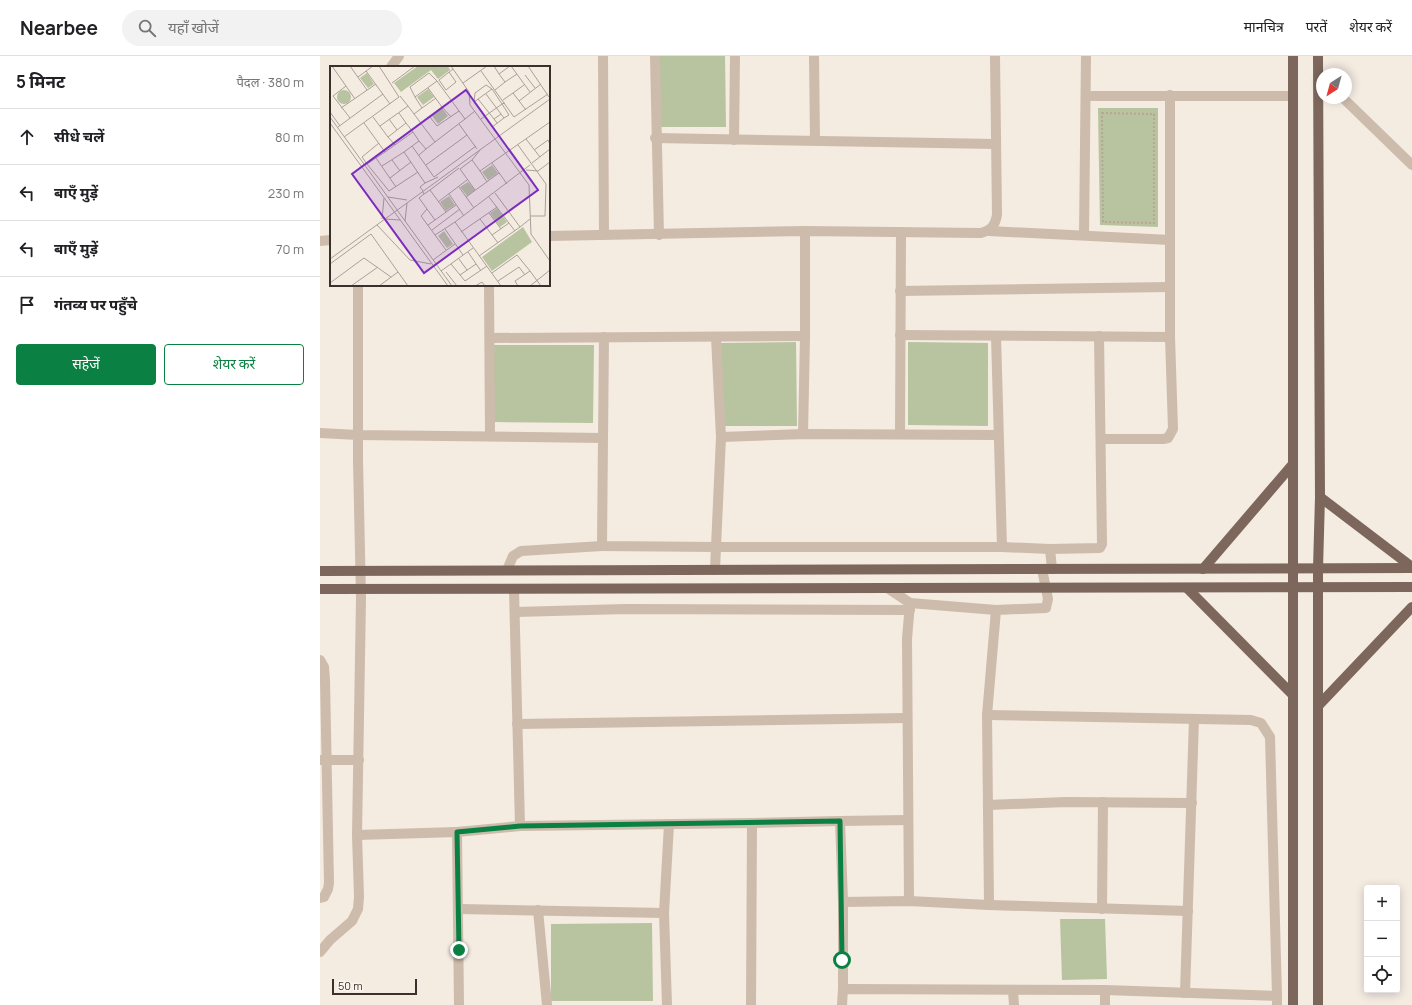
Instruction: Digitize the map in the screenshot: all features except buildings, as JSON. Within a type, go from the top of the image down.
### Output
[{"type":"main road","points":[[1293,56],[1293,1005]]},
{"type":"main road","points":[[1318,56],[1319,68]]},
{"type":"main road","points":[[1318,1005],[1320,104]]},
{"type":"main road","points":[[1204,569],[1293,464]]},
{"type":"main road","points":[[1320,497],[1412,567]]},
{"type":"main road","points":[[320,571],[1293,569],[1412,567]]},
{"type":"main road","points":[[1187,588],[1293,695]]},
{"type":"main road","points":[[320,589],[1412,588]]},
{"type":"main road","points":[[1318,706],[1412,607]]},
{"type":"street","points":[[393,66],[399,56]]},
{"type":"street","points":[[603,56],[604,235]]},
{"type":"street","points":[[655,56],[655,138],[659,235]]},
{"type":"street","points":[[734,140],[735,56]]},
{"type":"street","points":[[814,56],[815,140]]},
{"type":"street","points":[[989,231],[996,223],[997,215],[995,56]]},
{"type":"street","points":[[1084,235],[1086,56]]},
{"type":"street","points":[[1101,439],[1163,439],[1168,438],[1172,434],[1170,337],[1170,95]]},
{"type":"street","points":[[1086,96],[1293,96]]},
{"type":"street","points":[[1349,104],[1412,165]]},
{"type":"street","points":[[655,138],[996,144]]},
{"type":"street","points":[[550,236],[805,231],[981,233],[989,231],[1170,240]]},
{"type":"street","points":[[803,434],[805,231]]},
{"type":"street","points":[[900,434],[901,232]]},
{"type":"street","points":[[320,241],[330,240]]},
{"type":"street","points":[[320,952],[330,940],[352,921],[358,909],[360,881],[357,835],[361,590],[358,435],[358,286]]},
{"type":"street","points":[[489,286],[490,435]]},
{"type":"street","points":[[900,291],[1170,288]]},
{"type":"street","points":[[900,334],[1170,337]]},
{"type":"street","points":[[490,338],[805,336]]},
{"type":"street","points":[[996,336],[1002,547]]},
{"type":"street","points":[[507,570],[513,556],[521,551],[602,546],[1002,547],[1050,549],[1100,548],[1102,544],[1099,336]]},
{"type":"street","points":[[602,546],[604,337]]},
{"type":"street","points":[[715,570],[721,438],[716,337]]},
{"type":"street","points":[[320,433],[358,435],[490,435],[603,438]]},
{"type":"street","points":[[721,438],[803,434],[998,435]]},
{"type":"street","points":[[515,612],[626,609],[910,606],[996,610],[1046,608],[1048,603],[1047,569],[1050,549]]},
{"type":"street","points":[[889,589],[910,606]]},
{"type":"street","points":[[514,590],[520,826]]},
{"type":"street","points":[[909,901],[907,639],[910,606]]},
{"type":"street","points":[[989,905],[987,715],[996,610]]},
{"type":"street","points":[[320,660],[324,667],[326,680],[324,761],[328,883],[328,889],[321,899]]},
{"type":"street","points":[[842,989],[1013,991],[1105,990],[1185,992],[1277,1001],[1270,736],[1261,723],[1251,720],[987,715]]},
{"type":"street","points":[[517,724],[907,718]]},
{"type":"street","points":[[1185,992],[1194,719]]},
{"type":"street","points":[[324,761],[359,760]]},
{"type":"street","points":[[988,805],[1102,802],[1192,803]]},
{"type":"street","points":[[1102,802],[1102,909]]},
{"type":"street","points":[[357,835],[457,832],[520,826],[908,820]]},
{"type":"street","points":[[840,821],[843,902],[842,1005]]},
{"type":"street","points":[[751,1005],[752,823]]},
{"type":"street","points":[[667,1005],[664,913],[669,824]]},
{"type":"street","points":[[457,832],[459,1005]]},
{"type":"street","points":[[843,902],[909,901],[1188,911]]},
{"type":"street","points":[[459,909],[664,913]]},
{"type":"street","points":[[538,910],[546,1005]]},
{"type":"street","points":[[1105,990],[1105,1005]]},
{"type":"street","points":[[1013,991],[1014,1005]]},
{"type":"path","points":[[1102,113],[1154,114],[1154,223],[1103,222],[1102,113]]},
{"type":"green space","points":[[660,56],[725,56],[726,127],[660,127]]},
{"type":"green space","points":[[1098,108],[1158,108],[1158,227],[1100,225]]},
{"type":"green space","points":[[796,342],[797,426],[722,426],[721,343]]},
{"type":"green space","points":[[908,342],[988,343],[988,426],[908,425]]},
{"type":"green space","points":[[494,345],[594,345],[593,423],[494,422]]},
{"type":"green space","points":[[1060,919],[1105,919],[1107,979],[1062,980]]},
{"type":"green space","points":[[652,923],[653,1001],[551,1001],[551,924]]},
{"type":"route","points":[[459,950],[457,832],[520,826],[840,821],[843,902],[842,960]]}]
